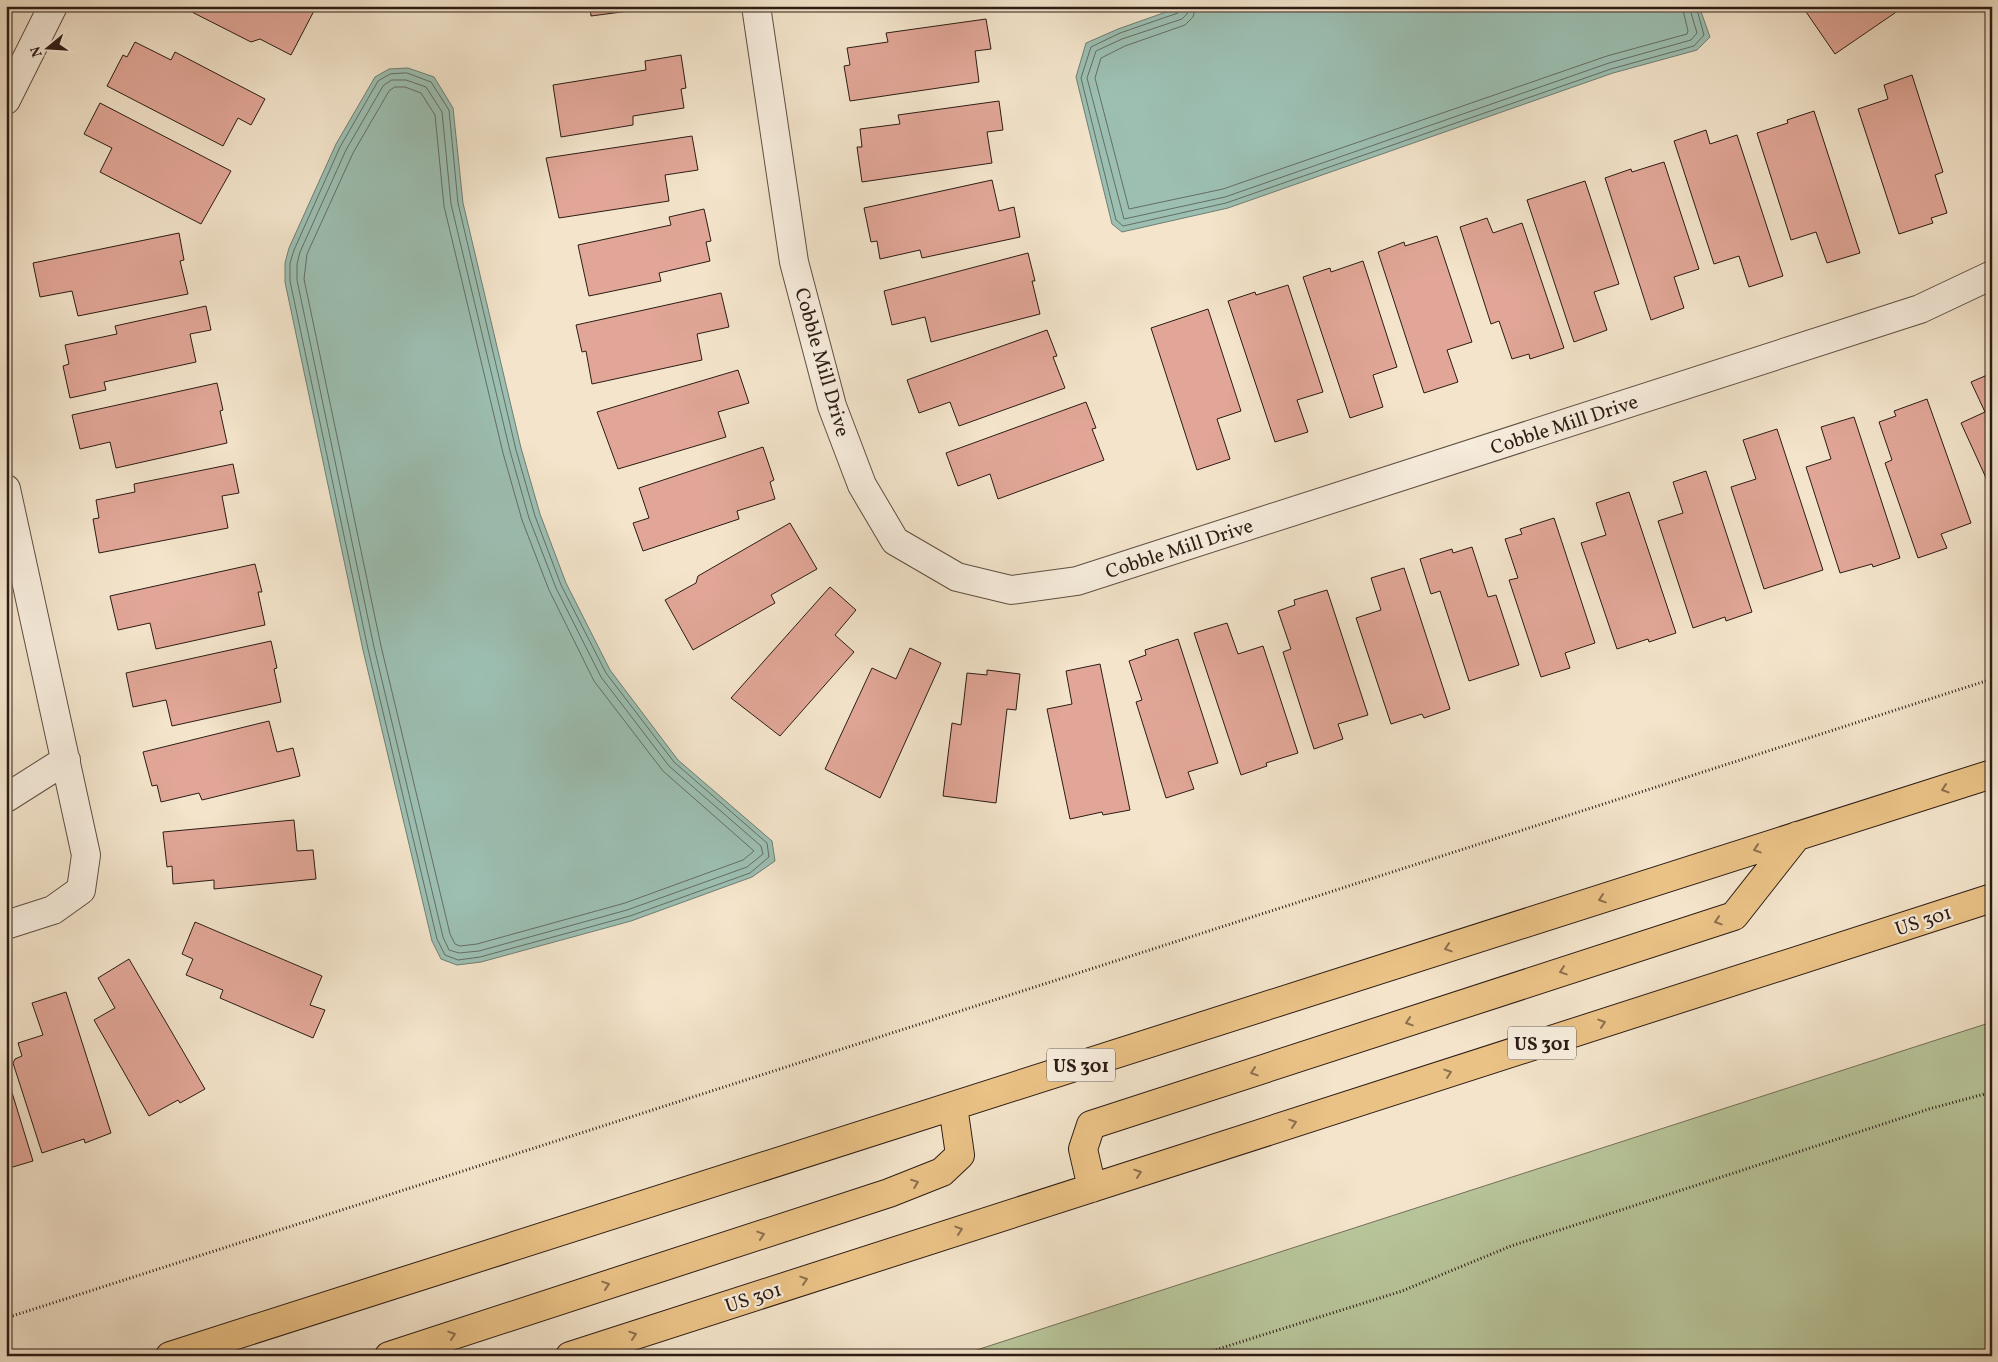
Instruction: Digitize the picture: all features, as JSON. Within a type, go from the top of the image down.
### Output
[{"type":"main road","name":"US 301","points":[[170,1356],[1992,774]]},
{"type":"main road","points":[[1092,1188],[1083,1149],[1091,1125],[1734,916],[1797,836]]},
{"type":"main road","name":"US 301","points":[[570,1356],[1992,898]]},
{"type":"main road","points":[[389,1356],[889,1193],[942,1172],[960,1155],[953,1106]]},
{"type":"street","points":[[6,100],[53,6]]},
{"type":"street","name":"Cobble Mill Drive","points":[[756,6],[794,262],[832,406],[862,485],[895,541],[957,577],[1011,590],[1077,581],[1920,309],[1992,276]]},
{"type":"street","points":[[6,489],[86,855],[80,890],[54,910],[6,925]]},
{"type":"street","points":[[6,798],[66,760]]},
{"type":"path","points":[[6,1318],[1992,679]]},
{"type":"path","points":[[1196,1356],[1402,1290],[1512,1246],[1928,1109],[1992,1092]]},
{"type":"shaded area","points":[[1992,1022],[1992,1356],[958,1356]]},
{"type":"water","points":[[1183,6],[1699,6],[1710,37],[1697,50],[1613,73],[1228,208],[1122,232],[1112,224],[1076,77],[1086,43],[1118,29]]},
{"type":"water","points":[[408,68],[434,77],[453,108],[463,203],[521,448],[540,514],[566,583],[610,670],[678,760],[772,841],[775,861],[752,877],[631,921],[481,962],[457,965],[441,959],[432,941],[363,650],[285,282],[285,263],[289,248],[336,144],[375,77],[389,69]]},
{"type":"building","points":[[180,6],[316,7],[291,55],[260,39],[251,42]]},
{"type":"building","points":[[590,6],[652,6],[652,8],[591,16]]},
{"type":"building","points":[[1802,6],[1905,6],[1835,54]]},
{"type":"building","points":[[986,19],[991,49],[975,51],[979,82],[850,101],[844,66],[850,65],[847,48],[888,42],[886,33]]},
{"type":"building","points":[[135,42],[171,60],[175,52],[265,99],[251,125],[238,118],[223,146],[107,86],[123,55],[127,57]]},
{"type":"building","points":[[681,55],[686,88],[681,89],[684,108],[633,116],[633,125],[561,137],[553,85],[646,70],[645,61]]},
{"type":"building","points":[[1912,75],[1943,172],[1935,175],[1947,213],[1931,218],[1933,223],[1899,234],[1858,109],[1888,99],[1884,85]]},
{"type":"building","points":[[999,101],[1003,130],[987,132],[992,163],[862,182],[857,147],[862,147],[860,129],[900,124],[898,115]]},
{"type":"building","points":[[100,103],[231,171],[201,224],[100,172],[112,148],[84,134]]},
{"type":"building","points":[[1814,111],[1860,253],[1827,263],[1816,232],[1791,240],[1757,133],[1788,123],[1787,120]]},
{"type":"building","points":[[1706,130],[1710,144],[1737,135],[1783,276],[1749,287],[1739,256],[1714,264],[1674,141]]},
{"type":"building","points":[[692,136],[698,170],[665,175],[669,201],[559,218],[546,158]]},
{"type":"building","points":[[1664,162],[1699,269],[1674,277],[1684,308],[1651,320],[1605,178],[1631,169],[1632,172]]},
{"type":"building","points":[[992,180],[999,211],[1014,207],[1020,237],[922,258],[920,250],[880,259],[877,241],[871,242],[864,208]]},
{"type":"building","points":[[1585,181],[1619,284],[1594,292],[1607,330],[1574,342],[1527,200]]},
{"type":"building","points":[[704,209],[711,241],[706,242],[710,261],[659,273],[661,281],[589,296],[578,245],[671,225],[669,217]]},
{"type":"building","points":[[1487,218],[1493,233],[1522,223],[1564,348],[1530,359],[1529,354],[1512,359],[1499,321],[1491,324],[1460,227]]},
{"type":"building","points":[[179,233],[184,260],[180,261],[188,294],[78,316],[72,291],[40,297],[33,263]]},
{"type":"building","points":[[1437,236],[1472,342],[1447,350],[1458,382],[1424,393],[1378,252],[1404,242],[1405,246]]},
{"type":"building","points":[[1028,253],[1040,314],[931,342],[925,317],[892,325],[884,291]]},
{"type":"building","points":[[1363,261],[1397,367],[1373,375],[1383,407],[1350,418],[1303,277],[1330,268],[1331,272]]},
{"type":"building","points":[[1288,285],[1323,392],[1297,400],[1308,432],[1275,442],[1228,301],[1255,292],[1256,295]]},
{"type":"building","points":[[721,293],[729,327],[697,334],[702,360],[592,384],[586,351],[582,352],[576,325]]},
{"type":"building","points":[[206,306],[211,330],[190,334],[196,362],[104,382],[106,390],[70,398],[63,366],[69,364],[65,345],[117,334],[115,326]]},
{"type":"building","points":[[1208,309],[1241,411],[1217,419],[1230,459],[1197,470],[1151,328]]},
{"type":"building","points":[[1047,330],[1057,356],[1053,357],[1065,388],[959,426],[950,402],[919,413],[907,380]]},
{"type":"building","points":[[738,370],[749,403],[718,412],[726,437],[618,469],[597,412]]},
{"type":"building","points":[[1992,373],[1992,491],[1961,423],[1985,412],[1971,382]]},
{"type":"building","points":[[217,383],[223,410],[220,411],[227,443],[116,468],[110,442],[80,449],[72,415]]},
{"type":"building","points":[[1927,399],[1971,523],[1941,534],[1947,548],[1918,558],[1885,463],[1892,460],[1879,422],[1896,416],[1894,411]]},
{"type":"building","points":[[1086,402],[1096,428],[1092,429],[1104,460],[998,499],[990,474],[958,486],[946,453]]},
{"type":"building","points":[[1854,417],[1900,558],[1873,567],[1872,564],[1840,573],[1806,467],[1831,459],[1821,427]]},
{"type":"building","points":[[1777,429],[1823,570],[1764,589],[1731,487],[1756,479],[1743,440]]},
{"type":"building","points":[[763,447],[774,480],[770,482],[775,499],[737,511],[739,519],[643,551],[633,523],[649,518],[639,488]]},
{"type":"building","points":[[233,464],[239,493],[222,496],[228,528],[99,553],[93,519],[99,518],[96,500],[135,492],[134,484]]},
{"type":"building","points":[[1706,471],[1752,612],[1726,621],[1725,617],[1693,628],[1658,521],[1683,513],[1673,482]]},
{"type":"building","points":[[1629,492],[1676,633],[1649,642],[1648,639],[1617,649],[1581,543],[1606,535],[1596,503]]},
{"type":"building","points":[[1554,518],[1595,643],[1565,653],[1570,668],[1541,677],[1509,580],[1518,578],[1505,539],[1522,534],[1520,529]]},
{"type":"building","points":[[790,523],[817,569],[771,595],[775,603],[693,650],[665,600],[696,583],[698,576]]},
{"type":"building","points":[[1472,547],[1488,597],[1496,595],[1519,665],[1469,681],[1440,591],[1431,594],[1420,559],[1452,549],[1453,553]]},
{"type":"building","points":[[255,564],[262,592],[258,592],[265,625],[156,649],[150,623],[118,630],[110,596]]},
{"type":"building","points":[[1404,568],[1450,709],[1424,718],[1422,714],[1391,724],[1356,618],[1381,610],[1371,578]]},
{"type":"building","points":[[830,587],[856,610],[835,635],[854,652],[780,736],[731,698]]},
{"type":"building","points":[[1327,590],[1368,715],[1338,724],[1343,739],[1314,749],[1283,652],[1291,649],[1278,611],[1295,605],[1294,600]]},
{"type":"building","points":[[1227,623],[1238,654],[1263,646],[1298,753],[1266,763],[1267,766],[1241,775],[1194,633]]},
{"type":"building","points":[[1178,639],[1218,763],[1188,772],[1194,789],[1166,798],[1136,702],[1142,700],[1129,661],[1146,655],[1145,650]]},
{"type":"building","points":[[271,641],[277,668],[274,669],[281,702],[172,726],[166,700],[133,707],[126,673]]},
{"type":"building","points":[[910,648],[941,663],[880,798],[825,769],[872,668],[896,679]]},
{"type":"building","points":[[1100,664],[1130,810],[1103,815],[1102,812],[1070,819],[1047,709],[1072,704],[1066,671]]},
{"type":"building","points":[[987,670],[1020,674],[1016,710],[1007,709],[996,803],[943,796],[952,723],[961,725],[967,673],[987,675]]},
{"type":"building","points":[[269,721],[277,752],[293,748],[300,776],[202,800],[199,793],[161,802],[157,785],[152,786],[143,752]]},
{"type":"building","points":[[294,820],[297,851],[313,850],[316,879],[214,889],[214,880],[173,884],[172,866],[167,867],[163,832]]},
{"type":"building","points":[[195,922],[322,976],[310,1005],[325,1010],[313,1038],[220,998],[223,990],[186,975],[193,959],[182,954]]},
{"type":"building","points":[[129,959],[205,1089],[180,1103],[178,1100],[149,1116],[94,1020],[115,1008],[98,978]]},
{"type":"building","points":[[66,992],[111,1133],[85,1143],[84,1139],[42,1153],[13,1063],[15,1059],[22,1056],[18,1043],[43,1035],[32,1003]]},
{"type":"building","points":[[6,1073],[33,1161],[6,1169]]}]
